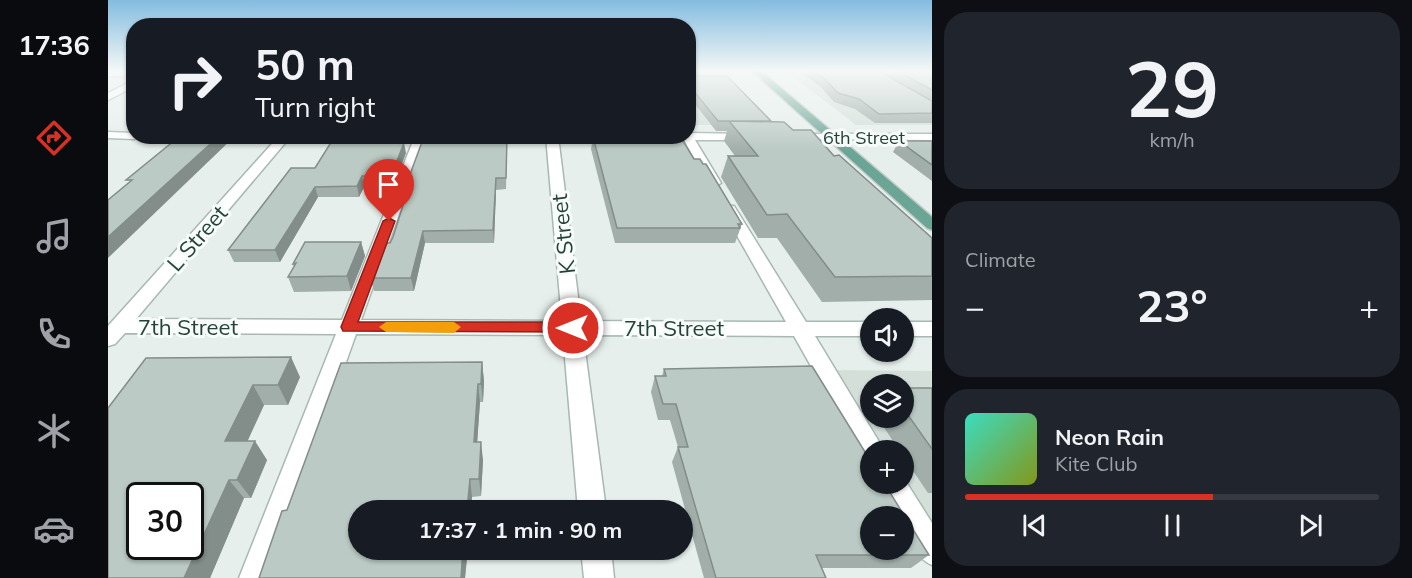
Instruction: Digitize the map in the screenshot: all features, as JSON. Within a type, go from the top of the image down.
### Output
[{"type":"main road","points":[[787,98],[932,225]]},
{"type":"street","points":[[108,135],[126,135]]},
{"type":"street","name":"6th Street","points":[[696,136],[932,137]]},
{"type":"street","name":"L Street","points":[[113,333],[279,144]]},
{"type":"street","points":[[254,578],[419,144]]},
{"type":"street","name":"K Street","points":[[553,144],[591,500]]},
{"type":"street","points":[[693,144],[866,440]]},
{"type":"street","name":"7th Street","points":[[113,333],[348,327],[860,329]]},
{"type":"street","points":[[914,329],[932,329]]},
{"type":"street","points":[[899,494],[932,550]]},
{"type":"street","points":[[598,560],[600,578]]},
{"type":"shaded area","points":[[696,98],[745,98],[771,125],[696,125]]},
{"type":"shaded area","points":[[821,98],[901,98],[932,117],[932,125],[856,125]]},
{"type":"shaded area","points":[[831,370],[932,371],[932,535],[909,494],[914,494],[914,440],[874,440],[867,428],[914,428],[914,374],[860,374],[860,417]]},
{"type":"building","points":[[699,98],[748,98],[771,121],[718,121]]},
{"type":"building","points":[[855,98],[927,98],[932,101],[932,113],[879,114]]},
{"type":"building","points":[[729,121],[784,122],[793,130],[811,130],[834,156],[839,155],[932,238],[932,276],[835,277],[787,214],[767,215],[728,156],[758,156]]},
{"type":"building","points":[[899,141],[932,141],[932,165]]},
{"type":"building","points":[[170,144],[210,144],[108,237],[108,200],[132,180],[126,180]]},
{"type":"building","points":[[330,144],[404,144],[391,176],[362,176],[357,186],[315,187],[275,250],[228,250],[291,168],[315,168]]},
{"type":"building","points":[[421,144],[507,144],[506,178],[496,178],[493,230],[423,231],[411,278],[370,278],[384,243],[390,243],[393,237],[412,177],[409,177]]},
{"type":"building","points":[[595,144],[685,144],[694,159],[700,159],[703,164],[706,164],[742,224],[738,224],[740,228],[617,228]]},
{"type":"building","points":[[305,242],[361,242],[347,276],[288,277]]},
{"type":"building","points":[[291,357],[278,385],[253,385],[225,441],[255,441],[237,480],[229,480],[204,534],[204,482],[126,482],[126,560],[192,560],[184,578],[108,578],[108,408],[146,358]]},
{"type":"building","points":[[482,362],[474,442],[481,442],[479,479],[470,479],[468,500],[348,500],[348,560],[462,560],[461,578],[259,578],[282,511],[287,510],[341,363]]},
{"type":"building","points":[[812,366],[860,444],[860,494],[891,494],[898,506],[860,506],[860,555],[816,555],[826,578],[716,578],[678,447],[688,447],[676,404],[663,404],[655,376],[666,376],[664,369]]},
{"type":"building","points":[[914,388],[932,388],[932,449],[914,424]]},
{"type":"building","points":[[914,531],[929,555],[914,555]]},
{"type":"slow traffic","points":[[386,327],[454,327]]},
{"type":"route","points":[[389,221],[348,327],[573,328]]}]
